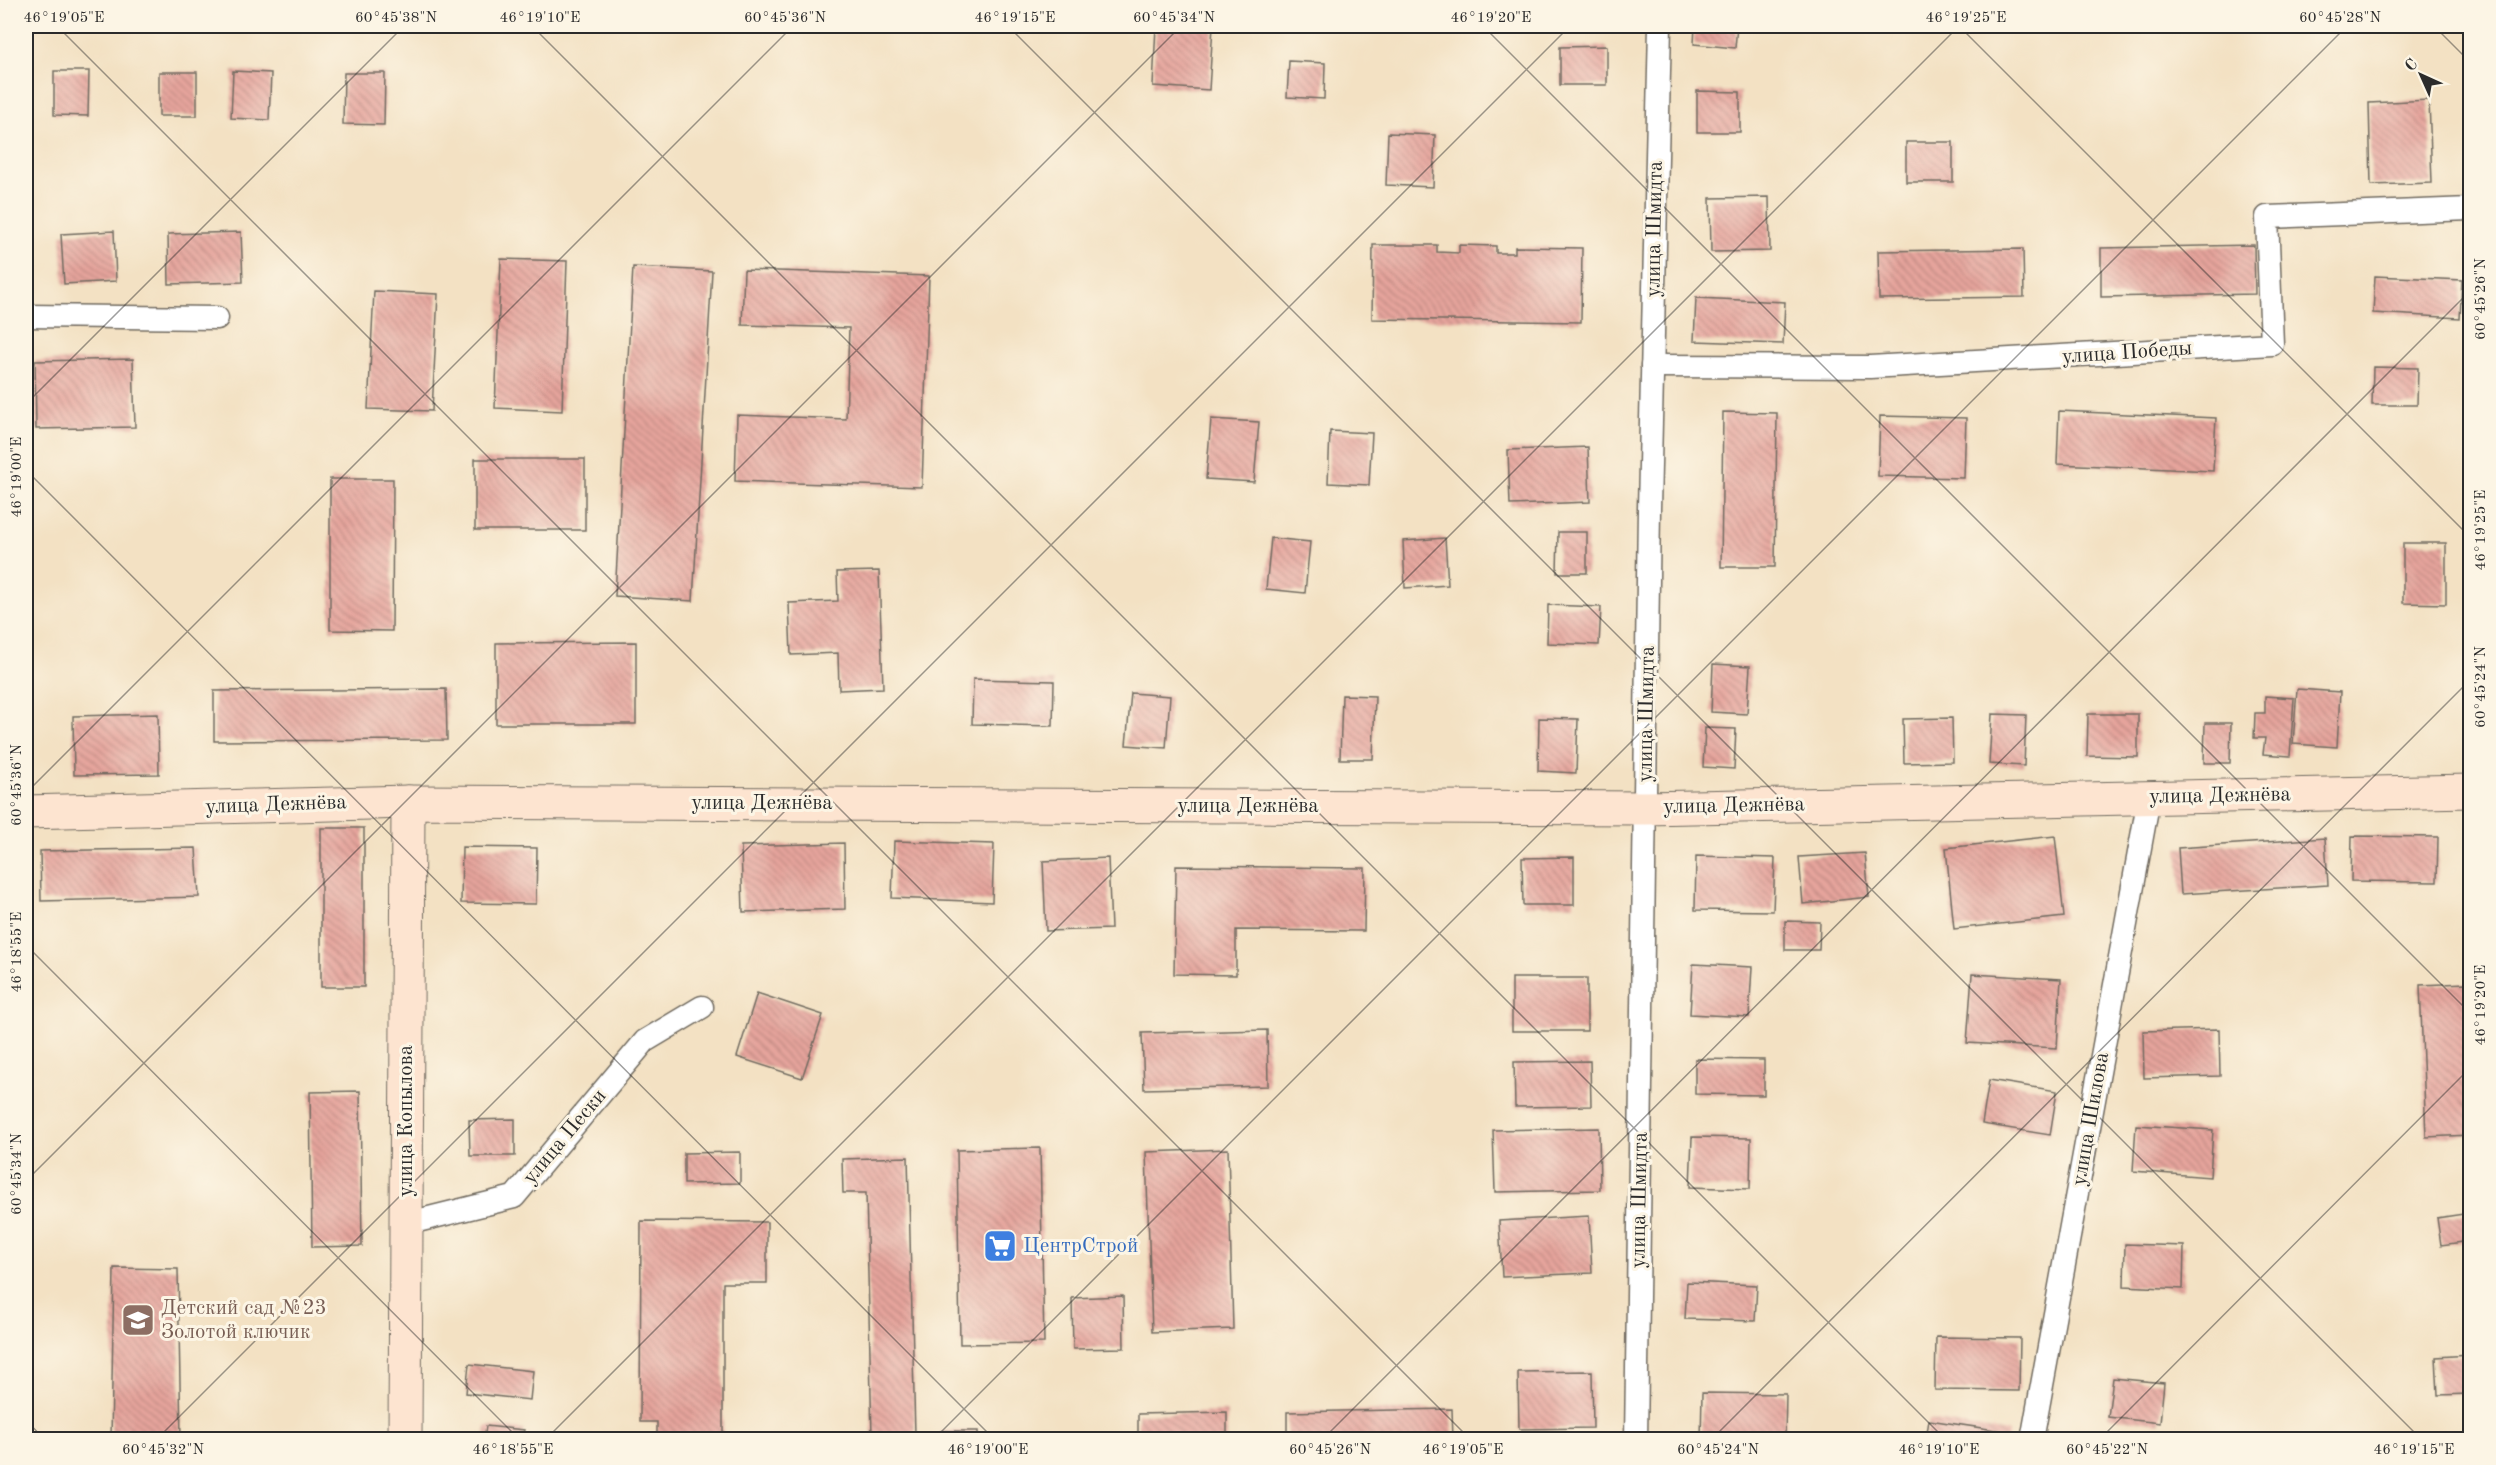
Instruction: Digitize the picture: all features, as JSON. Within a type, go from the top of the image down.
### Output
[{"type":"main road","name":"улица Дежнёва","points":[[26,812],[408,802],[1646,807],[2470,791]]},
{"type":"main road","name":"улица Копылова","points":[[405,1440],[408,802]]},
{"type":"street","name":"улица Шмидта","points":[[1636,1440],[1652,366],[1660,26]]},
{"type":"street","name":"улица Победы","points":[[1652,366],[1870,367],[2272,344],[2267,217],[2470,209]]},
{"type":"street","points":[[26,316],[217,318]]},
{"type":"street","name":"улица Шилова","points":[[2032,1440],[2149,798]]},
{"type":"street","name":"улица Пески","points":[[405,1224],[514,1197],[645,1041],[702,1007]]},
{"type":"building","points":[[1156,26],[1213,26],[1209,90],[1153,86]]},
{"type":"building","points":[[1695,26],[1737,26],[1735,48],[1694,44]]},
{"type":"building","points":[[1607,46],[1607,85],[1560,85],[1560,47]]},
{"type":"building","points":[[1289,61],[1325,63],[1324,99],[1287,97]]},
{"type":"building","points":[[54,71],[89,71],[88,116],[54,115]]},
{"type":"building","points":[[233,71],[271,73],[269,120],[231,118]]},
{"type":"building","points":[[159,72],[197,72],[197,116],[159,116]]},
{"type":"building","points":[[344,73],[385,73],[384,125],[343,124]]},
{"type":"building","points":[[1697,91],[1740,92],[1740,132],[1697,132]]},
{"type":"building","points":[[2429,100],[2432,183],[2371,185],[2369,103]]},
{"type":"building","points":[[1388,133],[1435,135],[1433,187],[1386,185]]},
{"type":"building","points":[[1906,142],[1953,142],[1953,182],[1906,182]]},
{"type":"building","points":[[1769,197],[1770,251],[1711,252],[1710,198]]},
{"type":"building","points":[[114,231],[116,281],[64,284],[61,234]]},
{"type":"building","points":[[241,232],[243,282],[169,284],[168,234]]},
{"type":"building","points":[[1373,245],[1437,245],[1437,252],[1459,253],[1459,245],[1496,246],[1496,253],[1515,253],[1515,247],[1582,248],[1581,322],[1372,319]]},
{"type":"building","points":[[2254,245],[2255,294],[2101,297],[2101,248]]},
{"type":"building","points":[[2023,249],[2024,297],[1879,299],[1878,251]]},
{"type":"building","points":[[501,259],[567,261],[562,411],[495,408]]},
{"type":"building","points":[[633,267],[712,271],[693,601],[615,596]]},
{"type":"building","points":[[744,270],[929,276],[922,487],[735,481],[737,415],[846,419],[849,328],[742,325]]},
{"type":"building","points":[[2375,276],[2462,280],[2460,318],[2373,313]]},
{"type":"building","points":[[374,291],[438,294],[432,411],[368,409]]},
{"type":"building","points":[[1696,298],[1785,302],[1783,344],[1694,341]]},
{"type":"building","points":[[133,359],[135,427],[36,429],[35,361]]},
{"type":"building","points":[[2373,367],[2418,368],[2417,405],[2372,405]]},
{"type":"building","points":[[2059,411],[2216,418],[2213,471],[2057,464]]},
{"type":"building","points":[[1723,412],[1777,413],[1775,567],[1721,567]]},
{"type":"building","points":[[1880,416],[1966,418],[1964,478],[1878,476]]},
{"type":"building","points":[[1211,419],[1259,422],[1254,482],[1206,479]]},
{"type":"building","points":[[1330,431],[1372,433],[1369,485],[1328,483]]},
{"type":"building","points":[[1588,447],[1590,502],[1510,505],[1508,450]]},
{"type":"building","points":[[475,459],[585,459],[585,530],[475,530]]},
{"type":"building","points":[[330,479],[393,479],[392,631],[330,630]]},
{"type":"building","points":[[1558,532],[1587,532],[1587,573],[1557,573]]},
{"type":"building","points":[[1271,538],[1310,542],[1305,593],[1266,589]]},
{"type":"building","points":[[1445,538],[1448,585],[1405,588],[1403,541]]},
{"type":"building","points":[[2403,543],[2446,543],[2446,604],[2403,603]]},
{"type":"building","points":[[879,571],[883,688],[839,690],[838,653],[791,655],[789,603],[838,601],[837,572]]},
{"type":"building","points":[[1548,605],[1601,607],[1599,645],[1547,643]]},
{"type":"building","points":[[636,642],[636,724],[496,724],[496,643]]},
{"type":"building","points":[[1713,664],[1750,666],[1747,714],[1711,712]]},
{"type":"building","points":[[973,679],[1054,681],[1053,726],[972,724]]},
{"type":"building","points":[[446,689],[447,740],[214,741],[214,691]]},
{"type":"building","points":[[2297,689],[2340,692],[2337,747],[2293,744]]},
{"type":"building","points":[[1131,693],[1170,696],[1166,748],[1126,745]]},
{"type":"building","points":[[1342,695],[1375,696],[1373,759],[1340,759]]},
{"type":"building","points":[[2265,696],[2294,698],[2290,756],[2263,754],[2265,738],[2254,738],[2255,713],[2265,713]]},
{"type":"building","points":[[158,714],[159,774],[74,775],[73,716]]},
{"type":"building","points":[[1992,714],[2026,715],[2024,766],[1989,764]]},
{"type":"building","points":[[2088,714],[2138,714],[2138,757],[2087,756]]},
{"type":"building","points":[[1539,718],[1578,719],[1576,773],[1538,771]]},
{"type":"building","points":[[1952,718],[1953,762],[1904,763],[1903,719]]},
{"type":"building","points":[[2205,723],[2231,723],[2230,763],[2204,763]]},
{"type":"building","points":[[1705,728],[1736,729],[1734,769],[1703,767]]},
{"type":"building","points":[[321,828],[364,828],[364,987],[321,987]]},
{"type":"building","points":[[2055,836],[2064,917],[1954,929],[1946,848]]},
{"type":"building","points":[[2352,836],[2438,837],[2437,882],[2351,881]]},
{"type":"building","points":[[2325,838],[2328,885],[2181,894],[2178,848]]},
{"type":"building","points":[[894,841],[994,844],[992,902],[892,898]]},
{"type":"building","points":[[844,843],[845,909],[743,912],[741,846]]},
{"type":"building","points":[[462,847],[537,848],[536,904],[461,903]]},
{"type":"building","points":[[196,848],[199,897],[41,901],[40,851]]},
{"type":"building","points":[[1865,853],[1869,897],[1803,904],[1799,857]]},
{"type":"building","points":[[1696,856],[1775,858],[1773,911],[1695,910]]},
{"type":"building","points":[[1574,857],[1574,905],[1523,905],[1522,858]]},
{"type":"building","points":[[1108,858],[1111,929],[1046,931],[1043,861]]},
{"type":"building","points":[[1176,866],[1365,868],[1364,931],[1236,930],[1236,975],[1174,974]]},
{"type":"building","points":[[1785,921],[1820,922],[1819,950],[1785,950]]},
{"type":"building","points":[[1693,964],[1752,967],[1749,1017],[1690,1014]]},
{"type":"building","points":[[1972,974],[2061,979],[2057,1048],[1967,1043]]},
{"type":"building","points":[[1512,978],[1587,978],[1587,1031],[1512,1031]]},
{"type":"building","points":[[2466,983],[2470,1135],[2426,1137],[2420,985]]},
{"type":"building","points":[[757,993],[823,1015],[802,1078],[737,1057]]},
{"type":"building","points":[[2219,1029],[2220,1076],[2144,1078],[2143,1031]]},
{"type":"building","points":[[1267,1030],[1268,1086],[1144,1089],[1142,1033]]},
{"type":"building","points":[[1695,1059],[1764,1060],[1764,1095],[1695,1094]]},
{"type":"building","points":[[1590,1061],[1591,1106],[1515,1107],[1514,1062]]},
{"type":"building","points":[[1989,1080],[2057,1091],[2050,1135],[1982,1124]]},
{"type":"building","points":[[360,1091],[362,1246],[312,1247],[310,1092]]},
{"type":"building","points":[[515,1119],[515,1156],[470,1156],[469,1120]]},
{"type":"building","points":[[2136,1125],[2213,1130],[2210,1177],[2133,1171]]},
{"type":"building","points":[[1599,1128],[1600,1190],[1495,1192],[1493,1130]]},
{"type":"building","points":[[1692,1137],[1751,1138],[1750,1189],[1690,1187]]},
{"type":"building","name":"ЦентрСтрой","points":[[1040,1148],[1044,1343],[960,1344],[957,1150]]},
{"type":"building","points":[[1228,1149],[1233,1329],[1152,1332],[1146,1152]]},
{"type":"building","points":[[740,1152],[740,1183],[684,1184],[684,1153]]},
{"type":"building","points":[[908,1157],[915,1434],[872,1436],[866,1193],[843,1193],[842,1159]]},
{"type":"building","points":[[2470,1213],[2470,1241],[2441,1245],[2437,1218]]},
{"type":"building","points":[[1589,1216],[1592,1273],[1502,1277],[1499,1221]]},
{"type":"building","points":[[641,1221],[767,1222],[767,1283],[723,1283],[723,1440],[657,1440],[657,1422],[640,1422]]},
{"type":"building","points":[[2125,1244],[2184,1246],[2183,1289],[2124,1286]]},
{"type":"building","points":[[114,1268],[178,1269],[181,1440],[111,1440]]},
{"type":"building","points":[[1687,1282],[1757,1285],[1755,1321],[1685,1319]]},
{"type":"building","points":[[1123,1296],[1124,1348],[1073,1349],[1072,1298]]},
{"type":"building","points":[[1936,1337],[2020,1338],[2019,1391],[1935,1390]]},
{"type":"building","points":[[2470,1355],[2470,1394],[2438,1395],[2436,1357]]},
{"type":"building","points":[[469,1364],[533,1371],[530,1400],[466,1393]]},
{"type":"building","points":[[1592,1371],[1593,1428],[1519,1429],[1518,1372]]},
{"type":"building","points":[[2113,1378],[2164,1383],[2160,1423],[2108,1417]]},
{"type":"building","points":[[1702,1393],[1786,1394],[1785,1440],[1701,1440]]},
{"type":"building","points":[[1452,1409],[1453,1440],[1287,1440],[1287,1412]]},
{"type":"building","points":[[1227,1412],[1227,1440],[1138,1440],[1138,1414]]},
{"type":"building","points":[[1929,1420],[2008,1432],[2007,1440],[1926,1440]]},
{"type":"building","points":[[486,1426],[524,1430],[523,1440],[484,1440]]},
{"type":"building","points":[[941,1431],[978,1431],[978,1440],[941,1440]]},
{"type":"place","name":"ЦентрСтрой","points":[[1000,1246]]},
{"type":"place","name":"Детский сад №23 Золотой ключик","points":[[138,1320]]}]
